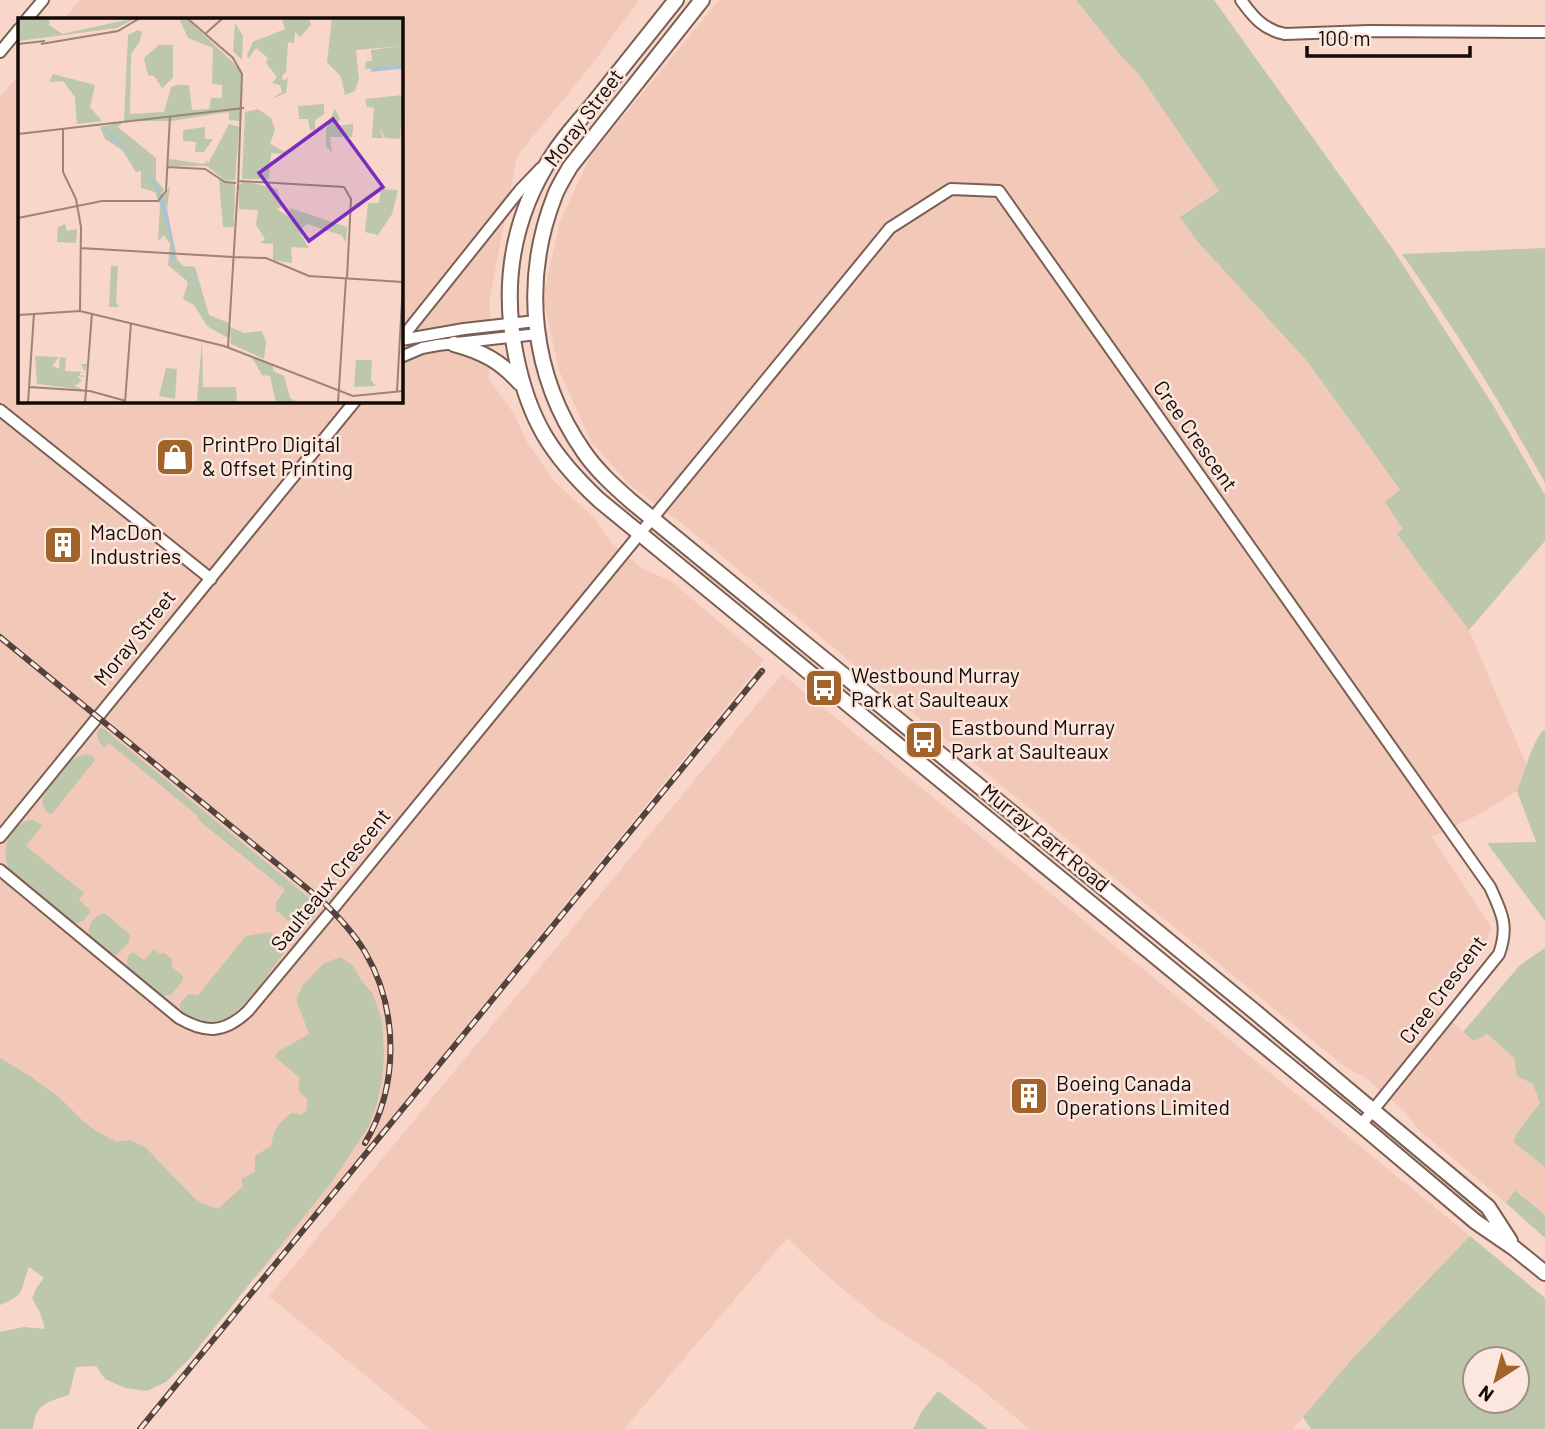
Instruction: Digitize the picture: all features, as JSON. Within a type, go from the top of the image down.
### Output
[{"type":"street","points":[[28,18],[43,0]]},
{"type":"street","name":"Moray Street","points":[[402,339],[676,0]]},
{"type":"street","name":"Moray Street","points":[[402,340],[454,330],[537,328],[536,273],[543,234],[555,194],[570,166],[702,0]]},
{"type":"street","points":[[1241,0],[1258,22],[1275,32],[1285,34],[1369,31],[1545,32]]},
{"type":"street","points":[[0,52],[18,30]]},
{"type":"street","name":"Moray Street","points":[[511,330],[508,296],[510,272],[521,220],[554,153]]},
{"type":"street","name":"Cree Crescent","points":[[640,534],[890,228],[951,189],[999,191],[1483,877],[1502,912],[1504,940],[1499,954],[1361,1125]]},
{"type":"street","name":"Murray Park Road","points":[[537,328],[546,379],[557,407],[585,453],[611,484],[1374,1110],[1488,1207],[1514,1248]]},
{"type":"street","name":"Moray Street","points":[[402,358],[422,348],[454,344],[511,330]]},
{"type":"street","name":"Murray Park Road","points":[[511,330],[522,385],[541,431],[567,468],[599,500],[1476,1222],[1545,1273]]},
{"type":"street","points":[[454,344],[492,358],[522,385]]},
{"type":"street","name":"Moray Street","points":[[0,837],[354,402]]},
{"type":"street","points":[[0,410],[211,579]]},
{"type":"street","name":"Saulteaux Crescent","points":[[0,870],[179,1018],[203,1029],[232,1024],[248,1011],[640,534]]},
{"type":"street","points":[[818,679],[845,676]]},
{"type":"shaded area","points":[[80,0],[639,0],[590,67],[517,156],[490,297],[489,379],[514,414],[528,444],[555,482],[592,516],[613,544],[643,569],[671,581],[764,660],[349,1170],[256,1278],[0,1070],[0,97],[18,75],[18,402],[402,402],[402,18],[65,18]]},
{"type":"shaded area","points":[[719,0],[1076,0],[1140,76],[1219,191],[1180,217],[1196,240],[1307,361],[1400,491],[1403,530],[1397,534],[1469,630],[1527,766],[1517,791],[1480,814],[1432,837],[1491,927],[1484,950],[1436,1009],[1474,1040],[1486,1034],[1514,1058],[1517,1076],[1533,1084],[1540,1103],[1513,1142],[1545,1167],[1545,1215],[1516,1190],[1506,1203],[1418,1129],[1404,1111],[1366,1078],[1345,1067],[685,526],[631,486],[591,442],[559,370],[543,297],[560,222],[589,158]]},
{"type":"shaded area","points":[[782,674],[1470,1236],[1353,1358],[1293,1429],[1029,1429],[979,1387],[877,1317],[787,1238],[624,1429],[430,1429],[269,1296]]},
{"type":"green space","points":[[1076,0],[1214,0],[1394,251],[1493,405],[1545,495],[1545,541],[1469,630],[1397,534],[1403,529],[1385,502],[1400,490],[1307,361],[1196,240],[1180,217],[1219,191],[1140,76]]},
{"type":"green space","points":[[1545,248],[1545,483],[1477,367],[1402,254]]},
{"type":"green space","points":[[100,728],[314,902],[320,909],[307,925],[303,928],[296,927],[276,910],[276,902],[285,890],[109,743],[104,748],[97,736]]},
{"type":"green space","points":[[1545,729],[1545,921],[1487,843],[1536,842],[1517,791],[1533,748]]},
{"type":"green space","points":[[85,754],[95,760],[52,814],[49,814],[43,804],[45,793],[72,759]]},
{"type":"green space","points":[[33,820],[42,825],[26,846],[84,893],[79,900],[90,910],[81,922],[72,922],[9,869],[6,845],[12,831],[18,825]]},
{"type":"green space","points":[[106,914],[130,935],[129,942],[117,955],[110,953],[89,935],[92,922]]},
{"type":"green space","points":[[270,932],[283,944],[284,953],[243,1005],[230,1016],[218,1021],[197,1020],[182,1012],[181,1002],[189,994],[198,995],[246,936]]},
{"type":"green space","points":[[1545,948],[1545,1167],[1513,1142],[1540,1103],[1533,1084],[1517,1076],[1514,1058],[1487,1034],[1474,1041],[1463,1032],[1520,965]]},
{"type":"green space","points":[[154,949],[172,959],[172,967],[183,976],[183,980],[171,995],[160,994],[127,964],[131,953],[144,960]]},
{"type":"green space","points":[[341,957],[353,966],[373,994],[382,1020],[384,1056],[377,1103],[369,1126],[331,1183],[190,1358],[166,1382],[147,1391],[125,1388],[105,1379],[96,1366],[76,1367],[69,1395],[39,1409],[33,1429],[0,1429],[0,1332],[24,1327],[45,1329],[32,1298],[44,1278],[29,1267],[19,1294],[0,1305],[0,1058],[60,1098],[96,1131],[116,1142],[131,1140],[146,1148],[194,1198],[218,1209],[243,1186],[241,1179],[255,1172],[255,1156],[271,1146],[280,1123],[292,1113],[301,1115],[307,1110],[307,1099],[298,1090],[300,1078],[275,1057],[279,1051],[309,1034],[296,999],[303,985],[324,963]]},
{"type":"green space","points":[[1515,1190],[1545,1215],[1545,1238],[1506,1203]]},
{"type":"green space","points":[[1470,1236],[1545,1298],[1545,1429],[1311,1429],[1303,1417],[1353,1358]]},
{"type":"green space","points":[[938,1391],[987,1429],[913,1429],[922,1411]]},
{"type":"railway","points":[[0,637],[320,899],[355,938],[376,975],[389,1023],[389,1073],[376,1121],[365,1143]]},
{"type":"railway","points":[[140,1429],[762,671]]},
{"type":"place","name":"PrintPro Digital & Offset Printing","points":[[175,457]]},
{"type":"place","name":"MacDon Industries","points":[[63,545]]},
{"type":"place","name":"Westbound Murray Park at Saulteaux","points":[[824,688]]},
{"type":"place","name":"Eastbound Murray Park at Saulteaux","points":[[924,740]]},
{"type":"place","name":"Boeing Canada Operations Limited","points":[[1029,1096]]}]
